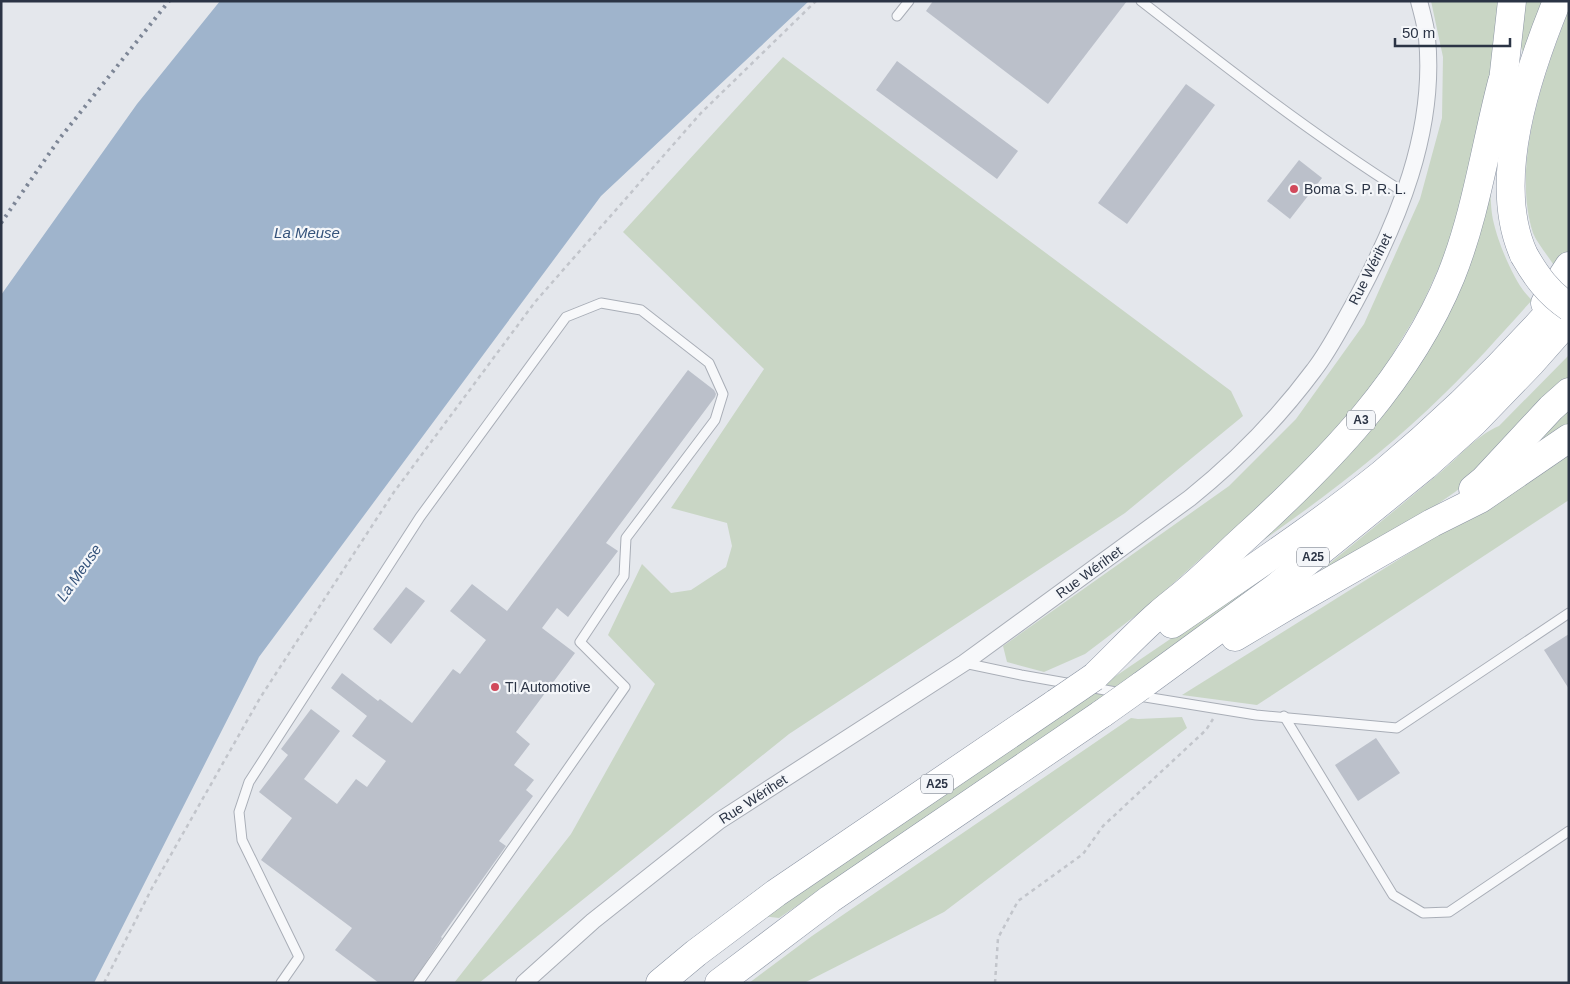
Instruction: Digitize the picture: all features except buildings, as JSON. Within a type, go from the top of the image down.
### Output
[{"type":"highway","name":"A3","points":[[1094,677],[1158,614],[1189,589],[1286,500],[1345,440],[1390,384],[1424,330],[1450,277],[1461,249],[1471,213],[1502,82],[1512,1]]},
{"type":"highway","name":"A3","points":[[1520,247],[1511,210],[1511,177],[1515,141],[1532,69],[1557,1]]},
{"type":"highway","name":"A3","points":[[1502,82],[1498,161],[1501,212],[1539,280],[1547,290],[1569,307]]},
{"type":"highway","points":[[1511,354],[1569,266]]},
{"type":"highway","name":"A25","points":[[660,983],[696,953],[776,893],[1274,554],[1350,499],[1383,473],[1454,410],[1511,354],[1569,290]]},
{"type":"highway","name":"A25","points":[[719,983],[830,899],[1143,685],[1275,588],[1425,466],[1474,422],[1569,320]]},
{"type":"highway","points":[[1432,523],[1484,480],[1551,408],[1569,392]]},
{"type":"highway","points":[[1143,685],[1230,640],[1432,523],[1480,499],[1569,438]]},
{"type":"street","name":"Rue Wérihet","points":[[524,983],[593,920],[720,821],[964,662],[1190,498],[1218,476],[1279,413],[1315,369],[1347,315],[1372,270],[1405,193],[1417,154],[1428,76],[1427,37],[1419,1]]},
{"type":"lane","points":[[897,16],[909,1]]},
{"type":"lane","points":[[1141,1],[1251,86],[1362,166],[1405,193]]},
{"type":"lane","points":[[282,982],[299,958],[242,840],[239,812],[249,782],[420,516],[566,317],[601,303],[641,310],[708,363],[723,394],[715,420],[626,538],[624,576],[580,642],[624,687],[418,983]]},
{"type":"lane","points":[[964,662],[1021,675],[1256,715],[1284,716],[1397,728],[1569,613]]},
{"type":"lane","points":[[1284,716],[1393,895],[1423,913],[1449,912],[1569,831]]},
{"type":"path","points":[[104,983],[152,888],[260,698],[394,492],[535,302],[701,114],[816,1]]},
{"type":"path","points":[[995,983],[998,938],[1018,901],[1083,854],[1103,826],[1206,730],[1219,709]]},
{"type":"green space","points":[[1431,1],[1500,1],[1486,116],[1456,230],[1421,307],[1382,372],[1335,431],[1289,479],[1147,607],[1085,654],[1044,672],[1007,662],[1003,646],[1229,486],[1296,419],[1364,324],[1420,199],[1442,118],[1443,57]]},
{"type":"green space","points":[[1522,1],[1550,1],[1518,91],[1523,53],[1518,36]]},
{"type":"green space","points":[[1569,9],[1569,253],[1558,272],[1533,233],[1527,206],[1526,178],[1533,120],[1550,62]]},
{"type":"green space","points":[[783,57],[1231,391],[1243,416],[1125,513],[789,734],[479,983],[454,983],[571,834],[655,684],[608,635],[642,564],[671,593],[691,590],[726,567],[732,546],[727,523],[671,508],[764,369],[623,232]]},
{"type":"green space","points":[[1490,189],[1496,233],[1514,276],[1532,300],[1455,383],[1394,440],[1314,504],[1230,563],[1345,452]]},
{"type":"green space","points":[[1569,355],[1569,381],[1479,473],[1422,515],[1309,580],[1449,465],[1476,440],[1499,426]]},
{"type":"green space","points":[[1569,403],[1569,427],[1514,461]]},
{"type":"green space","points":[[1569,453],[1569,500],[1257,705],[1182,695]]},
{"type":"green space","points":[[1309,545],[1195,634],[779,918],[762,916]]},
{"type":"green space","points":[[1182,717],[1187,728],[944,912],[804,983],[749,983],[812,936],[1131,718]]},
{"type":"water","name":"La Meuse","points":[[220,1],[809,1],[601,196],[259,657],[94,983],[1,983],[1,295],[137,104]]},
{"type":"railway","points":[[1,223],[60,138],[169,1]]},
{"type":"place","name":"Boma S. P. R. L.","points":[[1294,189]]},
{"type":"place","name":"TI Automotive","points":[[495,687]]}]
